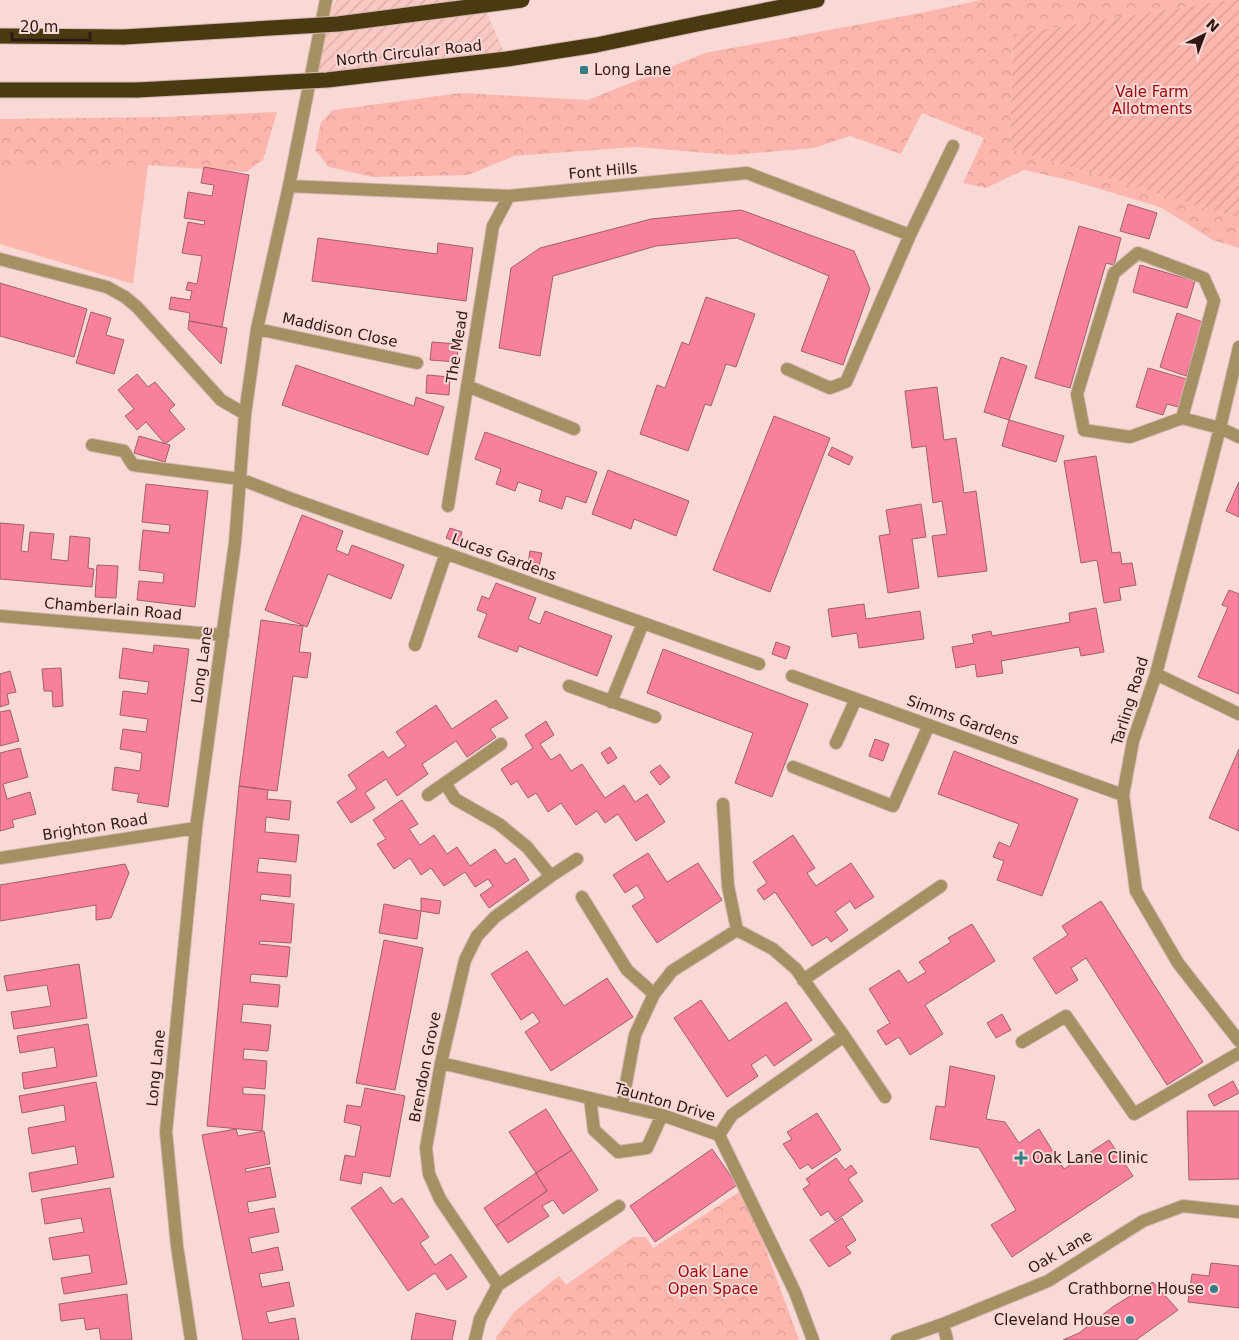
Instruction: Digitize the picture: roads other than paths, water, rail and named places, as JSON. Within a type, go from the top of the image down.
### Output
[{"type":"highway","points":[[0,36],[124,37],[338,24],[522,0]]},
{"type":"highway","name":"North Circular Road","points":[[0,90],[137,90],[327,80],[506,60],[596,45],[817,0]]},
{"type":"street","name":"Long Lane","points":[[191,1340],[177,1246],[166,1132],[196,828],[235,543],[244,414],[257,329],[289,186],[326,0]]},
{"type":"street","points":[[786,369],[830,388],[846,382],[910,235],[953,146]]},
{"type":"street","name":"Font Hills","points":[[289,186],[509,196],[747,173],[910,235]]},
{"type":"street","name":"The Mead","points":[[448,506],[492,226],[509,196]]},
{"type":"street","points":[[1182,418],[1214,301],[1204,278],[1138,253],[1114,272],[1077,394],[1084,430],[1130,437],[1182,418],[1220,428],[1239,437]]},
{"type":"street","points":[[0,259],[107,287],[125,296],[221,400],[244,414]]},
{"type":"street","name":"Maddison Close","points":[[257,329],[417,363]]},
{"type":"street","name":"Tarling Road","points":[[1239,347],[1220,428],[1156,674],[1133,741],[1124,795],[1136,891],[1178,964],[1239,1041]]},
{"type":"street","points":[[467,386],[574,429]]},
{"type":"street","name":"Lucas Gardens","points":[[92,446],[124,451],[133,464],[240,478],[292,499],[759,664]]},
{"type":"street","points":[[415,646],[446,553]]},
{"type":"street","name":"Chamberlain Road","points":[[0,616],[223,635]]},
{"type":"street","points":[[611,702],[643,623]]},
{"type":"street","points":[[1156,674],[1239,714]]},
{"type":"street","name":"Simms Gardens","points":[[792,676],[1124,795]]},
{"type":"street","points":[[569,686],[655,717]]},
{"type":"street","points":[[836,743],[856,699]]},
{"type":"street","points":[[793,766],[894,806],[929,725]]},
{"type":"street","points":[[428,795],[501,744]]},
{"type":"street","points":[[445,783],[455,799],[500,824],[527,847],[551,876]]},
{"type":"street","points":[[723,804],[728,886],[737,930]]},
{"type":"street","name":"Brighton Road","points":[[0,858],[196,828]]},
{"type":"street","name":"Brendon Grove","points":[[498,1284],[440,1199],[429,1174],[426,1148],[441,1063],[465,960],[477,936],[495,917],[577,859]]},
{"type":"street","points":[[803,980],[941,886]]},
{"type":"street","points":[[582,897],[627,970],[654,994]]},
{"type":"street","points":[[737,930],[773,949],[796,969],[885,1097]]},
{"type":"street","points":[[622,1105],[635,1036],[654,994],[672,971],[737,930]]},
{"type":"street","points":[[1022,1042],[1066,1016],[1134,1114],[1239,1053]]},
{"type":"street","points":[[719,1135],[732,1115],[844,1036]]},
{"type":"street","name":"Taunton Drive","points":[[441,1063],[662,1115],[719,1135],[795,1292],[813,1340]]},
{"type":"street","points":[[590,1098],[594,1130],[618,1152],[647,1148],[662,1115]]},
{"type":"street","points":[[476,1340],[480,1319],[498,1284],[619,1206]]},
{"type":"street","name":"Oak Lane","points":[[896,1340],[942,1324],[1048,1281],[1143,1221],[1183,1206],[1239,1212]]},
{"type":"street","points":[[942,1324],[947,1340]]},
{"type":"place","name":"Long Lane","points":[[584,70]]},
{"type":"place","name":"Oak Lane Clinic","points":[[1021,1158]]},
{"type":"place","name":"Crathborne House","points":[[1214,1289]]},
{"type":"place","name":"Cleveland House","points":[[1130,1320]]},
{"type":"park label","name":"Vale Farm Allotments","points":[[1152,100]]},
{"type":"park label","name":"Oak Lane Open Space","points":[[713,1280]]}]
